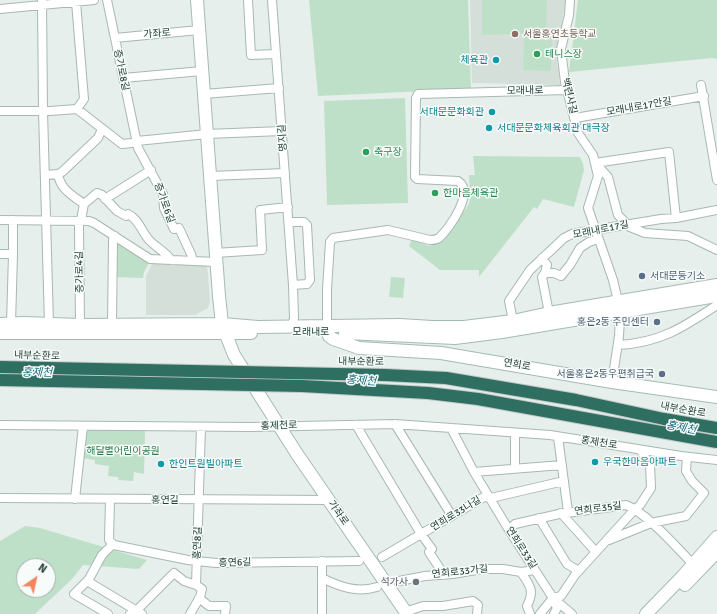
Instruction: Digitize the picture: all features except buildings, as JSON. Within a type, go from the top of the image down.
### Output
[{"type":"highway","name":"내부순환로","points":[[0,367],[385,375],[446,378],[576,400],[664,419],[717,428]]},
{"type":"highway","points":[[0,380],[302,386],[428,392],[478,399],[717,442]]},
{"type":"main road","points":[[197,0],[216,258],[224,329]]},
{"type":"main road","name":"모래내로","points":[[6,324],[112,324],[224,329],[258,327],[327,328],[361,334],[455,338],[502,332],[717,285]]},
{"type":"main road","name":"모래내로","points":[[0,333],[327,328],[400,325],[464,327],[513,321],[549,313],[717,296]]},
{"type":"main road","name":"연희로","points":[[327,328],[329,336],[333,339],[359,348],[441,353],[612,382],[717,396]]},
{"type":"main road","name":"가좌로","points":[[224,329],[234,355],[279,426],[408,613]]},
{"type":"main road","points":[[359,348],[355,340],[357,336],[361,334]]},
{"type":"main road","points":[[279,426],[291,435],[408,613]]},
{"type":"main road","points":[[646,614],[717,537]]},
{"type":"main road","points":[[656,614],[717,552]]},
{"type":"street","points":[[0,9],[42,2],[76,2],[94,0]]},
{"type":"street","name":"증가로8길","points":[[107,0],[137,141]]},
{"type":"street","points":[[248,0],[251,55],[276,54]]},
{"type":"street","name":"명지길","points":[[272,0],[294,285],[294,318],[292,327]]},
{"type":"street","name":"백련사길","points":[[570,0],[569,15],[561,49],[567,90],[578,133],[593,155],[598,176],[588,208],[594,230],[613,280],[619,306]]},
{"type":"street","points":[[42,2],[43,111],[49,324]]},
{"type":"street","points":[[0,111],[43,111],[76,108],[84,99],[76,2]]},
{"type":"street","name":"가좌로","points":[[114,38],[199,30]]},
{"type":"street","points":[[123,78],[202,71]]},
{"type":"street","points":[[701,85],[717,180]]},
{"type":"street","points":[[204,94],[279,88]]},
{"type":"street","name":"모래내로","points":[[327,328],[327,289],[330,242],[333,238],[388,230],[430,240],[436,240],[440,237],[463,201],[464,188],[458,181],[417,179],[415,177],[417,95],[567,90]]},
{"type":"street","name":"모래내로17안길","points":[[575,118],[704,96]]},
{"type":"street","points":[[76,108],[122,144],[137,141],[207,134],[282,130]]},
{"type":"street","points":[[45,175],[58,174],[62,172],[98,138],[102,129]]},
{"type":"street","name":"증가로6길","points":[[137,141],[138,148],[163,194],[164,208],[174,229],[179,228],[193,261]]},
{"type":"street","points":[[595,164],[669,152],[676,218]]},
{"type":"street","points":[[595,164],[608,177],[618,215],[630,227],[645,233],[688,236],[717,250]]},
{"type":"street","points":[[105,199],[151,170]]},
{"type":"street","points":[[210,176],[285,173]]},
{"type":"street","points":[[58,174],[59,182],[63,188],[84,204],[97,193],[102,195],[117,211],[126,216],[128,214],[131,215],[149,240],[167,254],[171,260]]},
{"type":"street","name":"증가로4길","points":[[80,325],[79,225],[84,204]]},
{"type":"street","points":[[0,220],[81,220],[94,223],[149,258],[193,261],[262,250],[260,210],[288,207]]},
{"type":"street","name":"모래내로17길","points":[[513,321],[509,302],[530,270],[564,238],[572,234],[717,210]]},
{"type":"street","points":[[6,324],[13,254],[13,220]]},
{"type":"street","points":[[289,222],[304,222],[307,225],[310,280],[307,284],[294,285]]},
{"type":"street","points":[[112,324],[114,236]]},
{"type":"street","points":[[545,273],[554,273],[561,276],[570,266],[580,248],[589,242],[598,239]]},
{"type":"street","points":[[0,254],[13,254]]},
{"type":"street","points":[[542,258],[546,265],[545,273],[542,277],[549,313]]},
{"type":"street","points":[[618,344],[655,339],[667,335],[717,305]]},
{"type":"street","points":[[612,382],[618,344],[619,306]]},
{"type":"street","points":[[395,424],[452,516]]},
{"type":"street","name":"홍제천로","points":[[0,425],[201,427],[395,424],[558,437],[717,460]]},
{"type":"street","points":[[356,425],[421,534]]},
{"type":"street","points":[[75,499],[83,426]]},
{"type":"street","points":[[200,500],[201,427]]},
{"type":"street","name":"연희로33길","points":[[450,428],[474,472],[509,530],[553,598],[557,608],[554,614]]},
{"type":"street","points":[[515,433],[515,468]]},
{"type":"street","points":[[558,437],[564,481],[565,513]]},
{"type":"street","points":[[635,509],[640,505],[651,488],[650,464],[640,450]]},
{"type":"street","points":[[651,523],[686,516],[704,493],[692,481],[686,471],[688,457]]},
{"type":"street","points":[[474,472],[562,465]]},
{"type":"street","points":[[491,498],[564,481]]},
{"type":"street","name":"연희로33나길","points":[[382,557],[484,497],[491,498]]},
{"type":"street","name":"홍연길","points":[[0,498],[110,500],[329,500]]},
{"type":"street","points":[[108,614],[74,594],[87,581],[102,554],[110,548],[112,544],[109,540],[110,500]]},
{"type":"street","name":"홍연8길","points":[[199,598],[202,589],[196,585],[200,500]]},
{"type":"street","name":"연희로35길","points":[[509,530],[515,524],[540,518],[565,513],[626,505],[635,509],[651,523],[693,564]]},
{"type":"street","name":"연희로35길","points":[[553,598],[560,596],[579,571],[635,509]]},
{"type":"street","name":"연희로35길","points":[[565,513],[596,552]]},
{"type":"street","points":[[540,518],[567,564],[579,571]]},
{"type":"street","name":"연희로35길","points":[[606,541],[651,523]]},
{"type":"street","name":"연희로33나길","points":[[421,534],[432,549],[429,552],[444,574]]},
{"type":"street","name":"홍연6길","points":[[112,544],[197,561],[216,563],[359,561]]},
{"type":"street","points":[[322,561],[322,614]]},
{"type":"street","name":"연희로33가길","points":[[398,581],[482,569],[503,569],[522,572],[535,570]]},
{"type":"street","points":[[87,581],[136,613],[174,572],[184,581],[196,585]]},
{"type":"street","points":[[522,572],[531,587],[531,597],[527,606],[530,614]]},
{"type":"street","points":[[322,578],[334,584],[362,591],[376,587]]},
{"type":"street","points":[[190,614],[199,598],[209,606],[226,606],[225,614]]},
{"type":"street","points":[[540,614],[553,598]]},
{"type":"street","name":"연희로33길","points":[[553,598],[572,614]]},
{"type":"street","points":[[408,613],[423,606],[443,606],[473,601],[478,605],[477,614]]},
{"type":"shaded area","name":"서울홍연초등학교","points":[[470,0],[566,0],[556,54],[560,85],[472,83]]},
{"type":"shaded area","points":[[153,262],[207,264],[210,301],[208,308],[195,315],[146,315],[146,276]]},
{"type":"green space","points":[[309,0],[468,0],[471,89],[318,96]]},
{"type":"green space","points":[[482,0],[547,0],[546,33],[482,35]]},
{"type":"green space","points":[[578,0],[717,0],[717,59],[712,58],[569,72]]},
{"type":"green space","name":"테니스장","points":[[524,36],[552,37],[551,71],[523,70]]},
{"type":"green space","name":"축구장","points":[[405,98],[408,203],[327,205],[324,101]]},
{"type":"green space","points":[[473,156],[580,157],[584,170],[574,207],[543,199],[537,209],[534,207],[479,277],[479,270],[440,270],[409,246],[412,239],[429,246],[444,240],[469,204],[469,175],[475,175]]},
{"type":"green space","points":[[118,242],[150,261],[144,272],[143,278],[115,277],[116,244]]},
{"type":"green space","points":[[391,277],[405,278],[403,298],[389,297]]},
{"type":"green space","name":"해달별어린이공원","points":[[92,428],[145,431],[144,474],[134,472],[133,481],[119,480],[118,477],[108,476],[109,466],[95,464],[95,460],[83,458],[86,433]]},
{"type":"green space","points":[[25,526],[40,528],[147,560],[139,569],[83,565],[72,579],[56,594],[56,558],[16,558],[16,598],[52,598],[35,614],[0,614],[0,541]]},
{"type":"pier","points":[[0,363],[403,372],[717,424],[717,449],[683,445],[514,412],[422,400],[0,390]]},
{"type":"place","name":"서울홍연초등학교","points":[[515,34]]},
{"type":"place","name":"테니스장","points":[[537,54]]},
{"type":"place","name":"체육관","points":[[496,60]]},
{"type":"place","name":"서대문문화회관","points":[[492,112]]},
{"type":"place","name":"서대문문화체육회관 대극장","points":[[489,128]]},
{"type":"place","name":"축구장","points":[[366,152]]},
{"type":"place","name":"한마음체육관","points":[[435,193]]},
{"type":"place","name":"서대문등기소","points":[[642,276]]},
{"type":"place","name":"홍은2동 주민센터","points":[[657,322]]},
{"type":"place","name":"서울홍은2동우편취급국","points":[[662,374]]},
{"type":"place","name":"우국한마음아파트","points":[[595,462]]},
{"type":"place","name":"한인트원빌아파트","points":[[161,464]]},
{"type":"place","name":"석가사","points":[[416,582]]},
{"type":"water label","name":"홍제천","points":[[37,373]]},
{"type":"water label","name":"홍제천","points":[[361,381]]},
{"type":"water label","name":"홍제천","points":[[681,428]]}]
